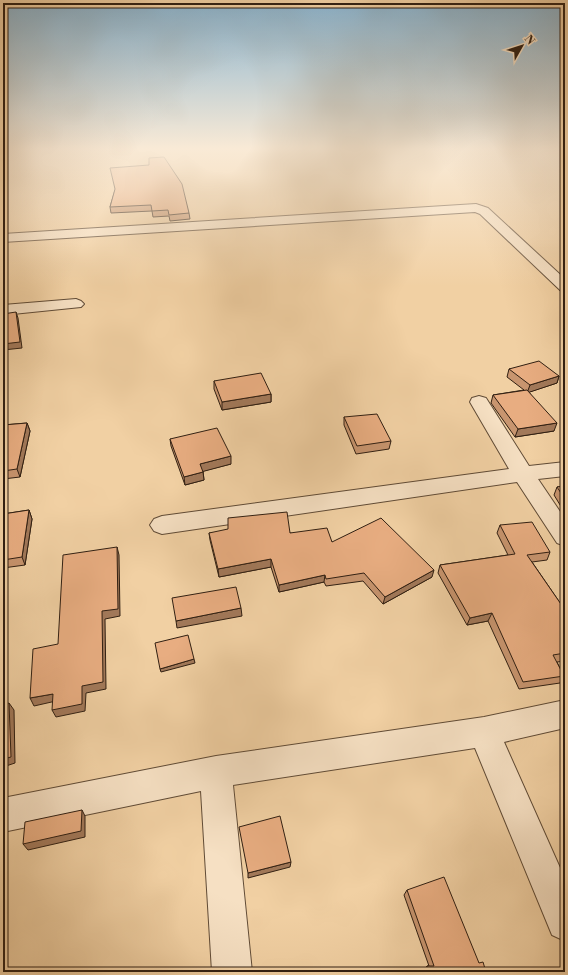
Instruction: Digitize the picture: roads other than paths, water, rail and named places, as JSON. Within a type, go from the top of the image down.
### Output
[{"type":"street","points":[[3,238],[476,208],[484,211],[565,286]]},
{"type":"street","points":[[3,310],[76,304]]},
{"type":"street","points":[[479,402],[523,474],[565,537]]},
{"type":"street","points":[[162,525],[565,469]]},
{"type":"street","points":[[3,815],[216,772],[484,732],[565,714]]},
{"type":"street","points":[[484,732],[565,922]]},
{"type":"street","points":[[216,772],[232,972]]}]
